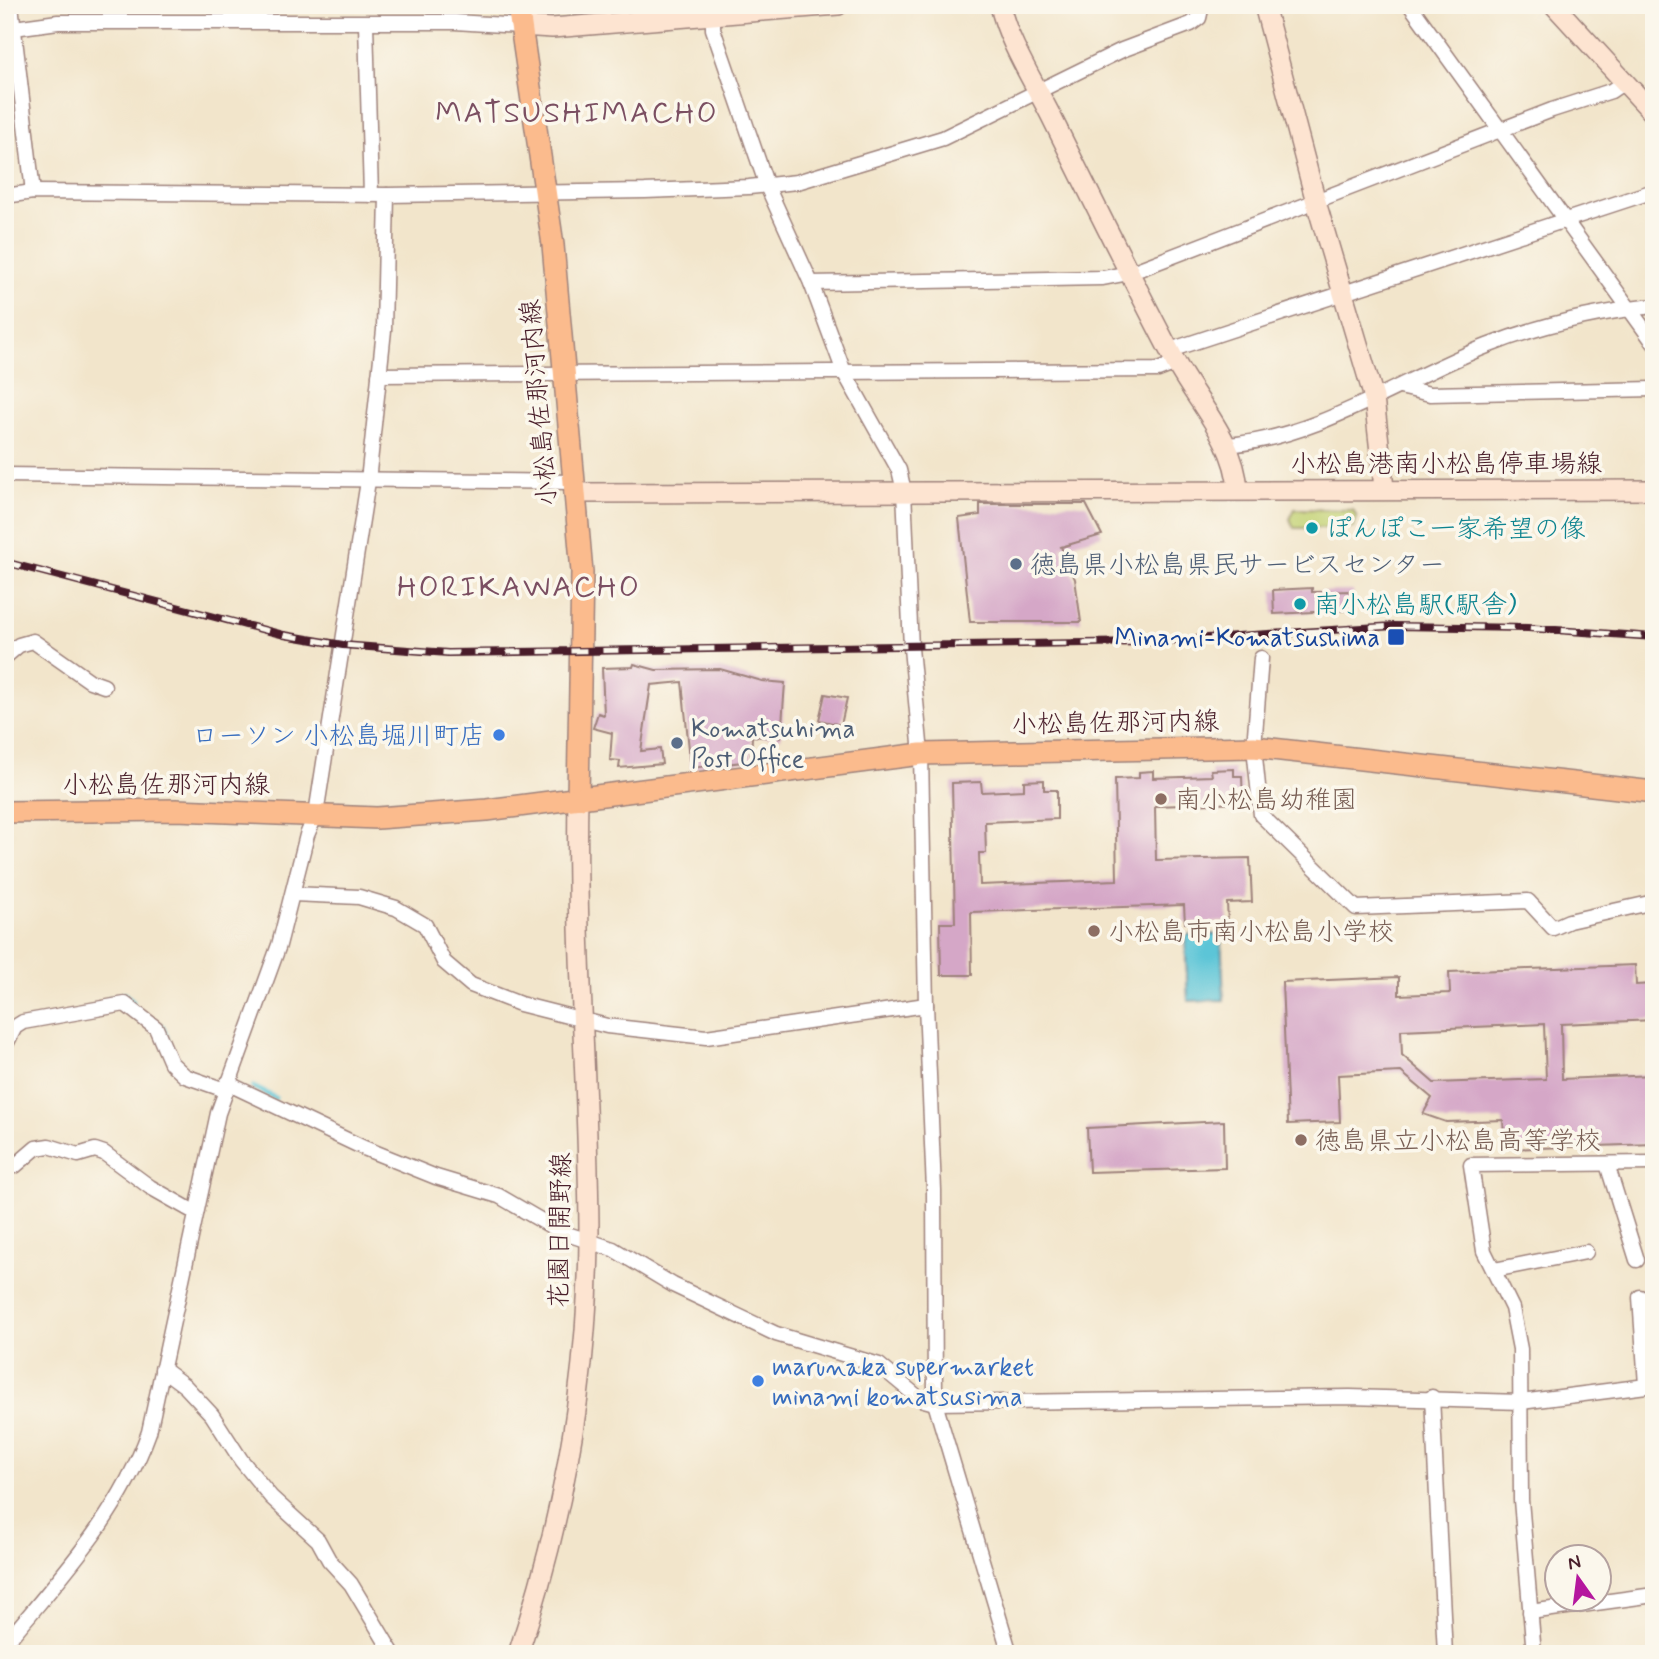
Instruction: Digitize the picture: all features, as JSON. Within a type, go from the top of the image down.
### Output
[{"type":"main road","points":[[519,16],[552,28],[838,5]]},
{"type":"main road","points":[[1000,5],[1038,90],[1129,274],[1173,357],[1228,445],[1237,468],[1238,490]]},
{"type":"main road","points":[[1264,5],[1316,202],[1374,398],[1384,488]]},
{"type":"main road","points":[[1554,5],[1654,114]]},
{"type":"main road","name":"小松島佐那河内線","points":[[519,16],[553,246],[582,572],[578,799]]},
{"type":"main road","name":"小松島港南小松島停車場線","points":[[574,488],[904,491],[1384,488],[1654,490]]},
{"type":"main road","name":"小松島佐那河内線","points":[[5,812],[176,810],[377,818],[578,799],[921,754],[1254,747],[1654,792]]},
{"type":"main road","name":"花園日開野線","points":[[518,1654],[542,1580],[568,1463],[584,1342],[589,1239],[578,799]]},
{"type":"street","points":[[11,5],[11,38],[33,192]]},
{"type":"street","points":[[5,196],[33,192],[387,195],[767,186],[797,181],[943,138],[1122,50],[1191,24],[1199,18],[1202,5]]},
{"type":"street","points":[[1410,5],[1654,343]]},
{"type":"street","points":[[713,15],[713,29],[767,186],[811,282],[844,372],[899,470],[904,491],[911,648],[921,754],[926,1005],[934,1190],[935,1403],[1010,1654]]},
{"type":"street","points":[[11,38],[58,22],[366,24],[455,22],[519,16]]},
{"type":"street","points":[[366,24],[371,195]]},
{"type":"street","points":[[811,282],[1103,278],[1129,274],[1500,130],[1611,91],[1624,82]]},
{"type":"street","points":[[379,375],[563,376],[1158,370],[1173,357],[1343,292],[1654,191]]},
{"type":"street","points":[[5,1644],[100,1529],[135,1472],[149,1432],[226,1086],[279,944],[306,835],[316,814],[368,481],[384,330],[387,195]]},
{"type":"street","points":[[1228,445],[1254,443],[1286,433],[1400,387],[1487,346],[1574,319],[1654,306]]},
{"type":"street","points":[[1400,387],[1430,394],[1654,389]]},
{"type":"street","points":[[5,475],[368,481],[574,488]]},
{"type":"street","points":[[5,657],[19,645],[33,640],[90,681],[104,685]]},
{"type":"street","points":[[1261,658],[1258,665],[1254,747],[1261,815],[1356,908],[1528,901],[1553,929],[1569,921],[1654,902]]},
{"type":"street","points":[[293,894],[359,897],[396,908],[425,925],[443,962],[471,985],[520,1004],[607,1026],[706,1037],[926,1005]]},
{"type":"street","points":[[5,1046],[15,1027],[23,1022],[125,1004],[156,1028],[171,1063],[185,1076],[226,1086],[364,1148],[436,1177],[499,1196],[561,1233],[589,1239],[613,1249],[673,1285],[776,1334],[879,1364],[920,1399],[935,1403],[1432,1397],[1521,1402],[1650,1385],[1640,1297]]},
{"type":"street","points":[[5,1165],[15,1166],[36,1148],[49,1146],[78,1155],[95,1150],[104,1153],[150,1187],[196,1213]]},
{"type":"street","points":[[1534,1654],[1521,1500],[1520,1349],[1512,1308],[1484,1251],[1471,1165],[1654,1163]]},
{"type":"street","points":[[1607,1164],[1637,1260]]},
{"type":"street","points":[[1494,1270],[1586,1252]]},
{"type":"street","points":[[162,1369],[185,1386],[212,1415],[241,1460],[271,1497],[318,1540],[330,1560],[351,1584],[393,1654]]},
{"type":"street","points":[[1432,1397],[1445,1654]]},
{"type":"street","points":[[1530,1612],[1654,1595]]},
{"type":"green space","points":[[1295,509],[1353,510],[1357,518],[1353,528],[1294,528],[1290,519]]},
{"type":"water","points":[[1221,934],[1224,1000],[1188,1001],[1185,935]]},
{"type":"building","name":"徳島県小松島県民サービスセンター","points":[[980,504],[1086,504],[1102,535],[1061,547],[1075,579],[1081,622],[970,622],[959,518],[980,515]]},
{"type":"building","name":"南小松島駅(駅舎)","points":[[1312,588],[1312,592],[1353,591],[1353,610],[1274,614],[1273,590]]},
{"type":"building","points":[[634,664],[656,670],[720,669],[762,681],[785,683],[781,738],[752,736],[751,761],[691,768],[682,682],[651,685],[641,751],[660,749],[662,764],[619,768],[620,761],[610,760],[612,733],[593,728],[598,713],[604,715],[602,668],[633,667]]},
{"type":"building","points":[[825,694],[847,698],[841,725],[819,720]]},
{"type":"building","points":[[1234,769],[1234,776],[1242,776],[1243,803],[1155,806],[1156,860],[1250,858],[1252,902],[1227,903],[1228,922],[1185,923],[1184,905],[971,912],[972,975],[941,975],[940,923],[955,923],[952,783],[981,782],[982,792],[1024,790],[1024,781],[1044,780],[1044,790],[1057,790],[1057,819],[985,822],[986,853],[979,853],[980,885],[1117,880],[1115,779],[1139,778],[1139,772],[1153,771],[1153,778],[1212,776],[1211,770]]},
{"type":"building","points":[[1635,965],[1636,985],[1654,984],[1654,1020],[1561,1024],[1562,1079],[1654,1075],[1654,1144],[1505,1149],[1503,1120],[1446,1122],[1423,1114],[1432,1098],[1401,1072],[1338,1075],[1340,1122],[1288,1124],[1282,982],[1399,977],[1399,995],[1450,993],[1449,972]],"holes":[[[1544,1024],[1546,1079],[1434,1083],[1402,1055],[1401,1030]]]},
{"type":"building","points":[[1224,1121],[1225,1168],[1089,1172],[1087,1128]]},
{"type":"waterway","points":[[108,1000],[124,994],[133,1002]]},
{"type":"waterway","points":[[162,1026],[170,1046]]},
{"type":"waterway","points":[[253,1087],[275,1098]]},
{"type":"railway","points":[[5,562],[284,635],[343,645],[448,653],[1146,642],[1394,626],[1528,628],[1654,637]]},
{"type":"place","name":"ぽんぽこ一家希望の像","points":[[1312,528]]},
{"type":"place","name":"徳島県小松島県民サービスセンター","points":[[1016,564]]},
{"type":"place","name":"南小松島駅(駅舎)","points":[[1300,604]]},
{"type":"place","name":"Minami-Komatsushima","points":[[1396,637]]},
{"type":"place","name":"ローソン 小松島堀川町店","points":[[499,735]]},
{"type":"place","name":"Komatsuhima Post Office","points":[[677,743]]},
{"type":"place","name":"南小松島幼稚園","points":[[1161,799]]},
{"type":"place","name":"小松島市南小松島小学校","points":[[1094,931]]},
{"type":"place","name":"徳島県立小松島高等学校","points":[[1301,1140]]},
{"type":"place","name":"marunaka supermarket minami komatsusima","points":[[758,1381]]},
{"type":"district","name":"MATSUSHIMACHO","points":[[577,112]]},
{"type":"district","name":"HORIKAWACHO","points":[[519,586]]}]
